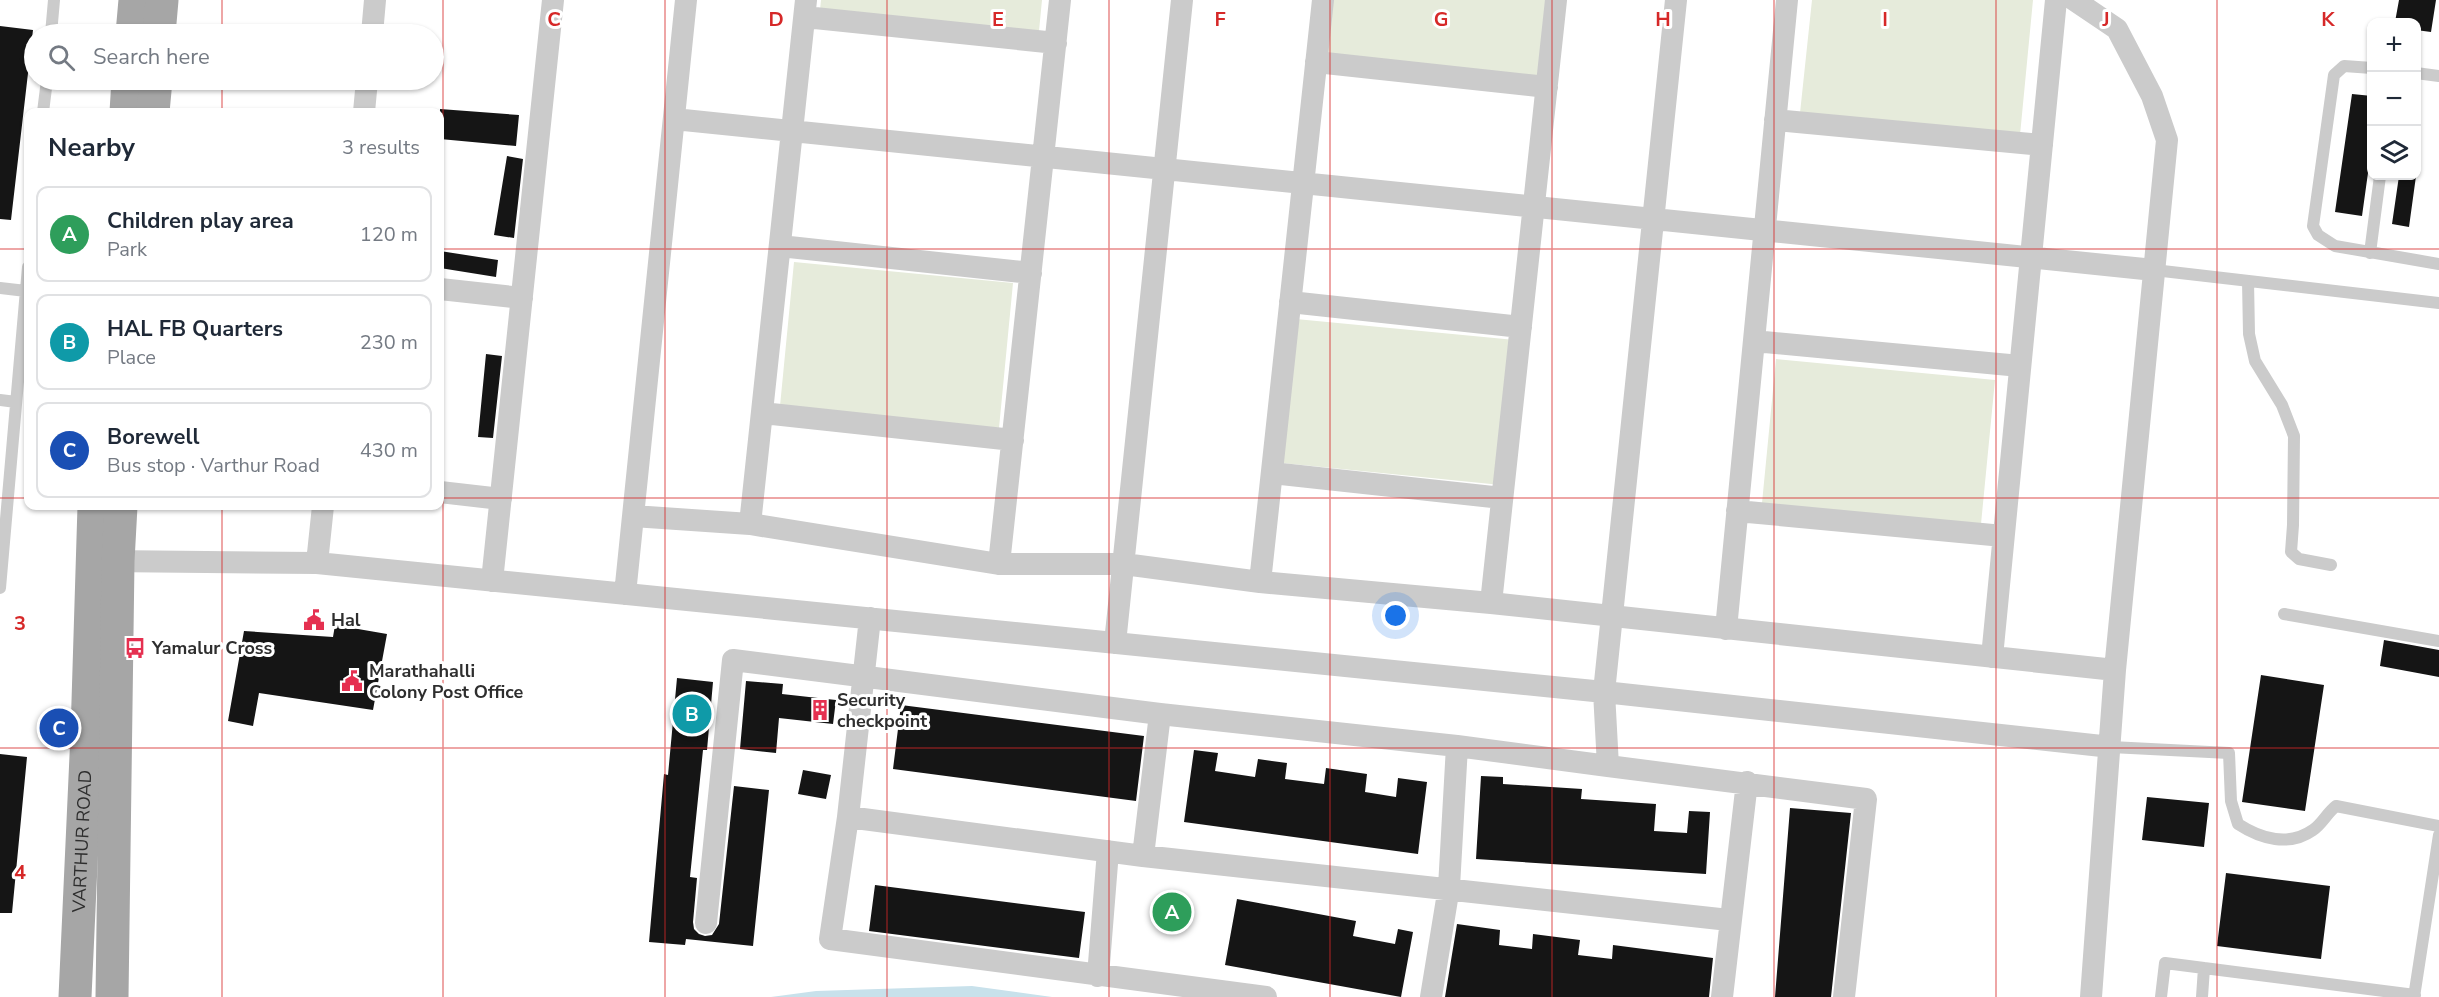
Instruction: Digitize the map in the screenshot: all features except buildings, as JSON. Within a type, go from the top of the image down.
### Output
[{"type":"main road","points":[[133,24],[135,0]]},
{"type":"main road","points":[[160,24],[162,0]]},
{"type":"main road","points":[[126,108],[127,90]]},
{"type":"main road","points":[[153,108],[155,90]]},
{"type":"main road","name":"VARTHUR ROAD","points":[[95,510],[105,561],[112,997]]},
{"type":"main road","name":"VARTHUR ROAD","points":[[75,997],[105,561],[120,510]]},
{"type":"street","points":[[373,24],[375,0]]},
{"type":"street","points":[[492,581],[553,0]]},
{"type":"street","points":[[625,594],[686,0]]},
{"type":"street","points":[[999,564],[1060,0]]},
{"type":"street","points":[[1115,643],[1182,0]]},
{"type":"street","points":[[1260,582],[1323,0]]},
{"type":"street","points":[[1491,603],[1556,0]]},
{"type":"street","points":[[1608,766],[1604,692],[1676,0]]},
{"type":"street","points":[[1726,629],[1787,0]]},
{"type":"street","points":[[1992,657],[2056,0]]},
{"type":"street","points":[[2074,0],[2117,29],[2152,96],[2167,140],[2115,670],[2091,997]]},
{"type":"street","points":[[750,524],[806,8],[1056,43]]},
{"type":"street","points":[[1316,62],[1546,87]]},
{"type":"street","points":[[364,108],[366,90]]},
{"type":"street","points":[[674,118],[2154,270]]},
{"type":"street","points":[[1775,120],[2042,145]]},
{"type":"street","points":[[780,246],[1031,273]]},
{"type":"street","points":[[444,289],[522,298]]},
{"type":"street","points":[[1290,302],[1521,327]]},
{"type":"street","points":[[1754,340],[2020,366]]},
{"type":"street","points":[[762,413],[1013,440]]},
{"type":"street","points":[[1272,473],[1502,498]]},
{"type":"street","points":[[444,492],[501,499]]},
{"type":"street","points":[[317,563],[323,510]]},
{"type":"street","points":[[1737,511],[2003,536]]},
{"type":"street","points":[[633,516],[750,524],[999,564],[1124,564],[1260,582],[1491,603],[2115,670]]},
{"type":"street","points":[[105,561],[317,563],[1604,692],[2110,747]]},
{"type":"street","points":[[870,618],[848,817],[831,939],[1266,997]]},
{"type":"street","points":[[705,923],[734,660],[1160,714],[1457,746],[1866,799],[1844,997]]},
{"type":"street","points":[[1143,856],[1160,714]]},
{"type":"street","points":[[1431,997],[1449,887],[1457,746]]},
{"type":"street","points":[[1722,997],[1729,920],[1747,782]]},
{"type":"street","points":[[848,817],[1143,856],[1449,887],[1729,920]]},
{"type":"street","points":[[1098,976],[1108,851]]},
{"type":"lane","points":[[52,24],[54,0]]},
{"type":"lane","points":[[2367,68],[2344,66],[2334,75],[2313,226],[2324,241],[2335,246],[2439,264]]},
{"type":"lane","points":[[2421,74],[2439,76]]},
{"type":"lane","points":[[44,108],[46,90]]},
{"type":"lane","points":[[2370,252],[2379,180]]},
{"type":"lane","points":[[2154,270],[2439,303]]},
{"type":"lane","points":[[2248,280],[2249,334],[2255,361],[2282,405],[2294,435],[2294,525],[2291,552],[2299,559],[2331,566]]},
{"type":"lane","points":[[0,288],[24,291]]},
{"type":"lane","points":[[0,588],[24,313]]},
{"type":"lane","points":[[0,400],[16,402]]},
{"type":"lane","points":[[2284,614],[2439,641]]},
{"type":"lane","points":[[2110,747],[2229,753],[2231,801],[2238,824],[2255,835],[2266,838],[2294,840],[2314,830],[2336,806],[2439,826]]},
{"type":"lane","points":[[2161,997],[2164,963],[2414,996],[2439,835]]},
{"type":"lane","points":[[2202,997],[2204,968]]},
{"type":"green space","points":[[821,0],[1042,0],[1039,31],[820,10]]},
{"type":"green space","points":[[1325,0],[1547,0],[1539,80],[1319,59]]},
{"type":"green space","points":[[1812,0],[2033,0],[2020,135],[1800,113]]},
{"type":"green space","points":[[794,262],[1013,283],[999,428],[780,406]]},
{"type":"green space","points":[[1296,319],[1515,340],[1501,485],[1282,463]]},
{"type":"green space","points":[[1776,359],[1995,380],[1981,524],[1762,503]]},
{"type":"water","points":[[972,986],[1052,997],[771,997],[816,991]]},
{"type":"place","name":"Hal","points":[[314,620]]},
{"type":"place","name":"Yamalur Cross","points":[[135,648]]},
{"type":"place","name":"Marathahalli Colony Post Office","points":[[352,681]]},
{"type":"place","name":"Security checkpoint","points":[[820,710]]},
{"type":"place","name":"HAL FB Quarters","points":[[692,714]]},
{"type":"place","name":"Borewell","points":[[59,728]]},
{"type":"place","name":"Children play area","points":[[1172,912]]}]
